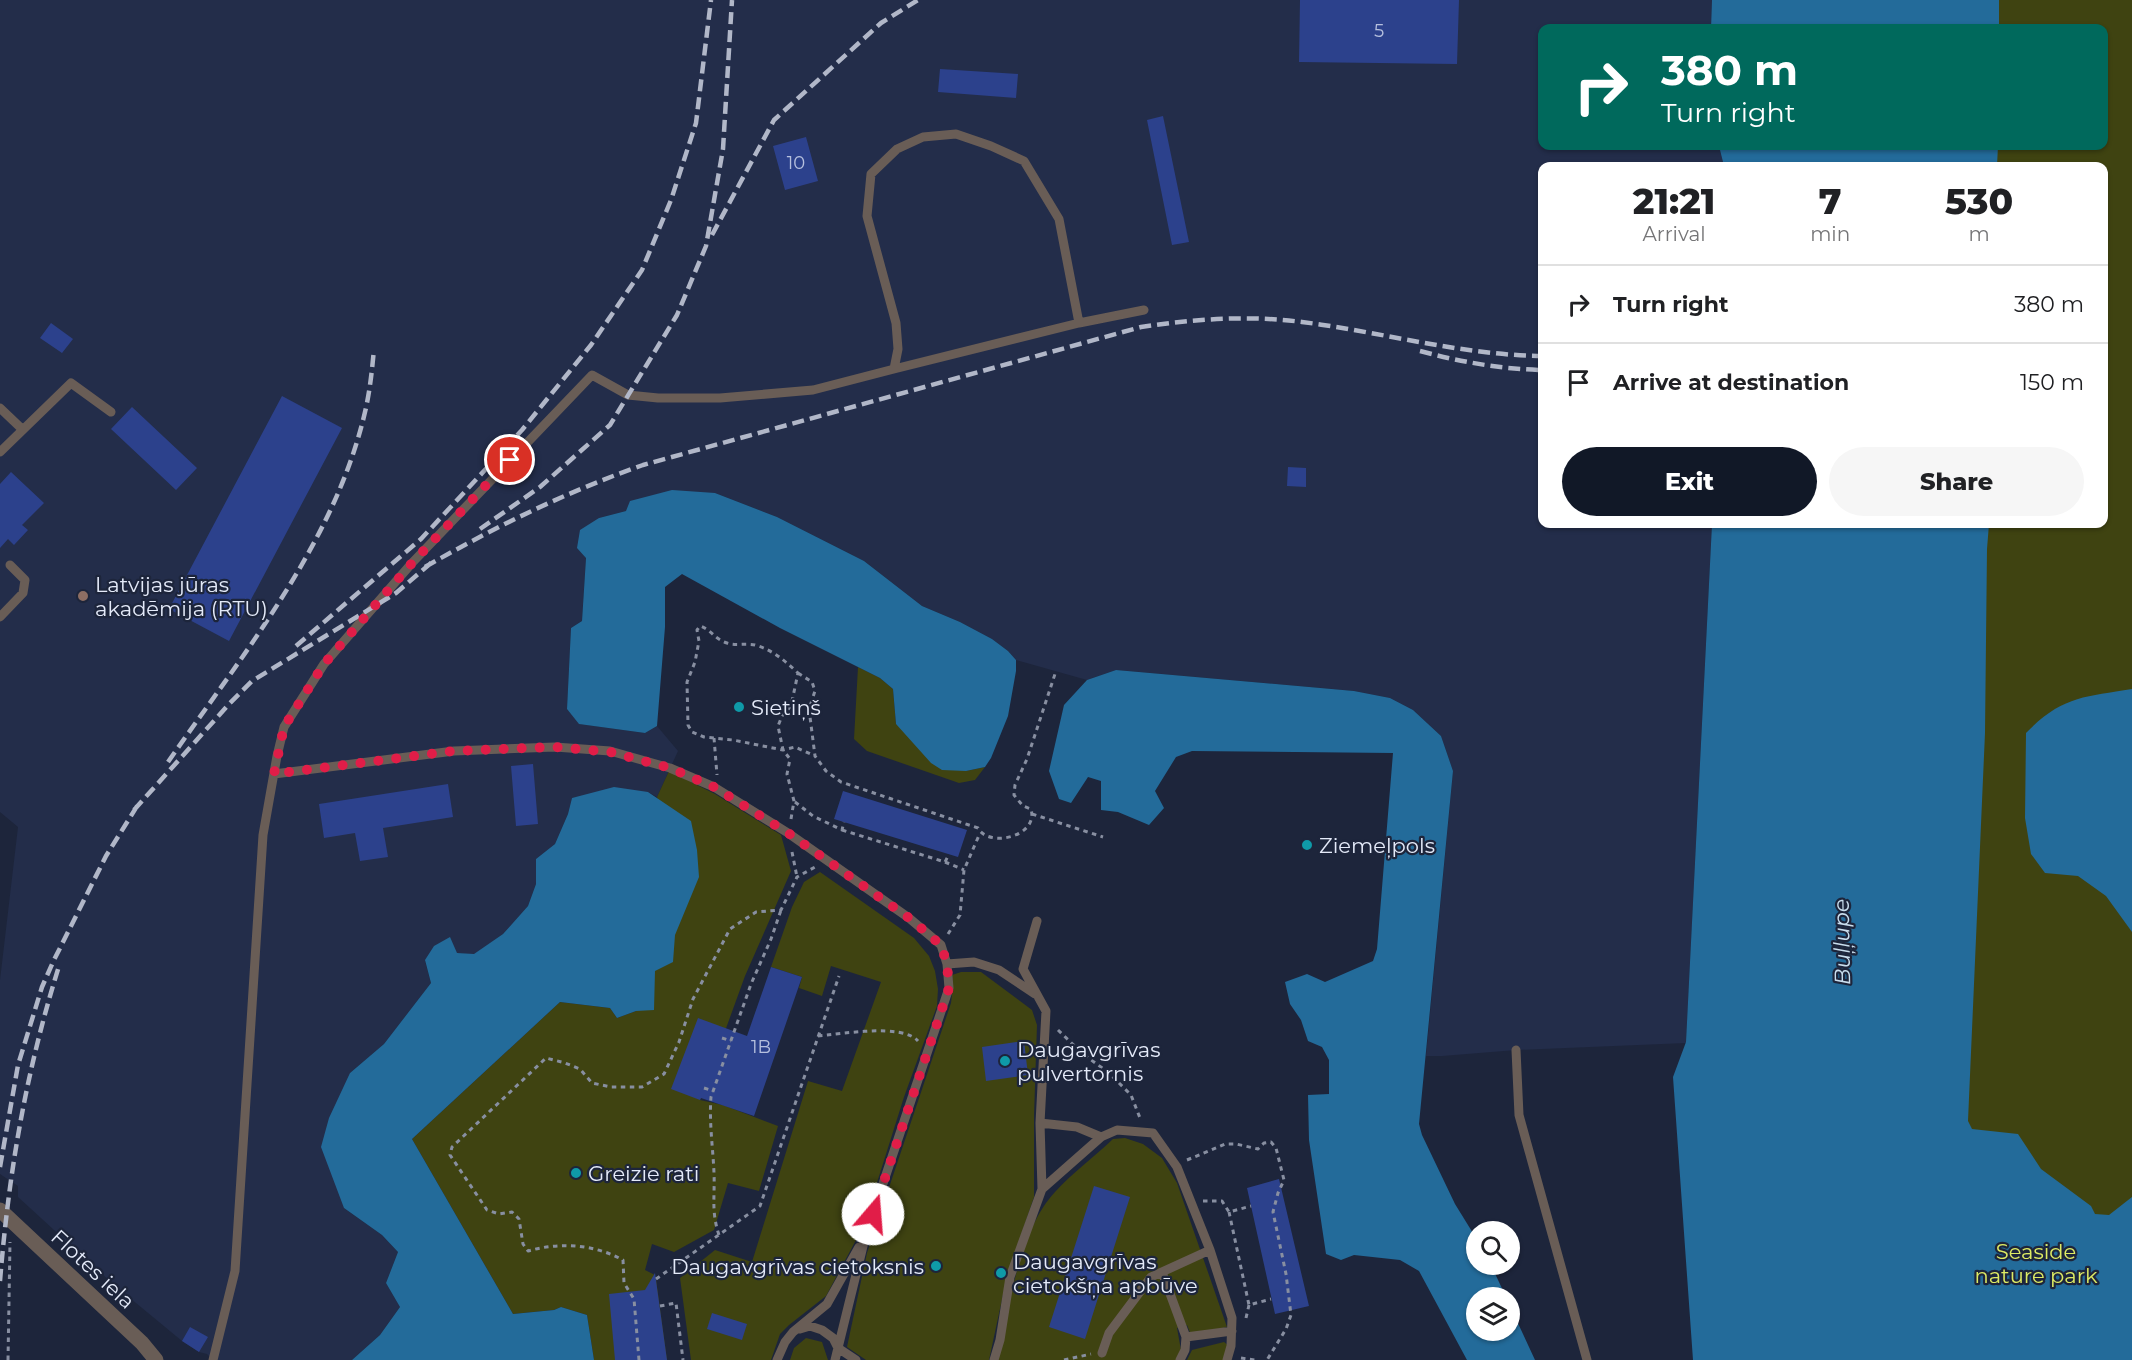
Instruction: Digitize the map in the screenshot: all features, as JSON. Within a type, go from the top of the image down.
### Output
[{"type":"street","name":"Flotes iela","points":[[3,1212],[142,1343],[156,1360]]},
{"type":"lane","points":[[894,369],[898,349],[896,323],[867,216],[871,174],[897,149],[923,137],[956,134],[1024,161],[1059,219],[1079,322]]},
{"type":"lane","points":[[213,1360],[235,1271],[263,835],[284,727],[324,664],[412,563],[592,375],[628,395],[658,398],[720,398],[813,390],[1079,322],[1144,310]]},
{"type":"lane","points":[[0,452],[71,383],[111,412]]},
{"type":"lane","points":[[0,408],[22,429]]},
{"type":"lane","points":[[0,617],[23,593],[25,580],[10,565]]},
{"type":"lane","points":[[274,774],[454,751],[555,747],[610,752],[670,768],[714,787],[788,833],[909,918],[941,945],[947,964],[949,988],[866,1234],[835,1360]]},
{"type":"lane","points":[[994,1360],[1000,1340],[1010,1277],[1042,1189],[1040,1123],[1046,1011],[1023,969],[1037,921]]},
{"type":"lane","points":[[947,964],[975,962],[999,970],[1038,996]]},
{"type":"lane","points":[[1516,1050],[1519,1115],[1587,1360]]},
{"type":"lane","points":[[1040,1123],[1077,1126],[1101,1137]]},
{"type":"lane","points":[[1042,1189],[1101,1137],[1117,1130],[1153,1133],[1177,1167],[1210,1250],[1232,1318],[1231,1346],[1227,1360]]},
{"type":"lane","points":[[777,1360],[785,1342],[793,1332],[827,1304],[866,1234]]},
{"type":"lane","points":[[1101,1353],[1109,1333],[1151,1277],[1210,1250]]},
{"type":"lane","points":[[1162,1272],[1186,1337],[1185,1350],[1180,1360]]},
{"type":"lane","points":[[793,1332],[810,1326],[822,1330],[833,1338],[838,1348],[856,1360]]},
{"type":"lane","points":[[1186,1337],[1232,1331]]},
{"type":"path","points":[[815,756],[795,747],[783,750],[692,732],[688,725],[687,682],[695,662],[699,641],[697,630],[700,626],[709,628],[714,637],[729,644],[754,645],[781,657],[812,682],[815,691],[809,709],[815,756],[826,771],[841,782],[978,828],[986,836],[1001,838],[1021,834],[1029,825],[1031,809],[1023,806],[1014,795],[1015,785],[1027,759],[1055,675]]},
{"type":"path","points":[[797,877],[788,833],[794,801],[787,774],[790,759],[783,750],[778,726],[782,716],[791,706],[798,673]]},
{"type":"path","points":[[714,738],[718,780],[714,787]]},
{"type":"path","points":[[794,801],[813,816],[842,831],[945,862],[964,870]]},
{"type":"path","points":[[1032,814],[1103,837]]},
{"type":"path","points":[[842,831],[844,822]]},
{"type":"path","points":[[941,945],[960,915],[964,870],[980,832]]},
{"type":"path","points":[[945,862],[949,854]]},
{"type":"path","points":[[719,1235],[714,1218],[714,1175],[709,1114],[713,1091],[751,984],[797,877],[825,861]]},
{"type":"path","points":[[639,1360],[634,1299],[624,1283],[623,1260],[610,1253],[585,1247],[550,1245],[528,1251],[523,1244],[519,1219],[512,1212],[499,1214],[487,1210],[450,1155],[452,1147],[546,1059],[566,1063],[580,1069],[592,1083],[611,1087],[642,1087],[664,1074],[679,1042],[693,999],[730,929],[756,912],[781,910]]},
{"type":"path","points":[[656,1280],[760,1206],[839,976]]},
{"type":"path","points":[[1046,1011],[1056,1028],[1131,1095],[1142,1123],[1153,1133]]},
{"type":"path","points":[[818,1036],[888,1031],[913,1035],[928,1051]]},
{"type":"path","points":[[722,1038],[731,1041]]},
{"type":"path","points":[[704,1088],[713,1091]]},
{"type":"path","points":[[1177,1167],[1190,1158],[1206,1154],[1225,1144],[1258,1149],[1264,1143],[1271,1142],[1276,1148],[1284,1180],[1273,1212],[1286,1274],[1291,1315],[1286,1329],[1267,1360]]},
{"type":"path","points":[[1191,1201],[1222,1201],[1229,1212],[1249,1305],[1271,1299]]},
{"type":"path","points":[[1229,1212],[1251,1206]]},
{"type":"path","points":[[3,1212],[10,1234],[8,1360]]},
{"type":"path","points":[[660,1306],[676,1303],[683,1360]]},
{"type":"shaded area","points":[[0,0],[1712,0],[1711,24],[1538,24],[1538,150],[1720,150],[1723,162],[1538,162],[1538,528],[1712,528],[1686,1043],[1426,1056],[1453,771],[1441,736],[1413,710],[1390,698],[1354,691],[1116,670],[1087,680],[1016,660],[992,639],[922,606],[864,561],[777,517],[715,493],[626,511],[599,518],[586,557],[582,621],[571,628],[567,709],[580,724],[645,733],[657,726],[678,751],[657,797],[648,792],[572,798],[555,844],[536,859],[536,884],[528,906],[503,934],[474,955],[457,953],[425,961],[431,983],[384,1044],[350,1073],[344,1208],[382,1235],[398,1252],[386,1283],[400,1307],[380,1335],[352,1360],[213,1360],[207,1354],[199,1352],[182,1341],[113,1284],[18,1197],[18,1186],[0,1174],[0,980],[18,827],[0,812]]},
{"type":"green space","name":"Seaside nature park","points":[[1988,0],[2132,0],[2132,1360],[1931,1360],[1976,528],[2108,528],[2108,162],[1984,162],[1985,150],[2108,150],[2108,24],[1987,24]]},
{"type":"green space","points":[[858,667],[880,678],[893,689],[896,724],[966,771],[985,767],[975,780],[959,783],[867,751],[854,739]]},
{"type":"green space","points":[[669,771],[715,794],[781,835],[791,871],[745,976],[700,1100],[723,1105],[778,1126],[759,1191],[728,1183],[714,1230],[674,1252],[652,1244],[645,1270],[655,1275],[656,1279],[667,1360],[594,1360],[587,1315],[561,1307],[554,1310],[513,1314],[412,1139],[560,1002],[610,1008],[617,1018],[636,1011],[655,971],[664,815],[657,797]]},
{"type":"green space","points":[[820,872],[914,938],[929,956],[935,971],[938,989],[937,1006],[904,1097],[863,1227],[826,1296],[780,1334],[771,1360],[691,1360],[680,1278],[715,1250],[752,1262],[808,1081],[842,1091],[881,982],[831,966],[822,996],[799,988],[802,977],[771,967],[792,907],[804,882]]},
{"type":"green space","points":[[961,972],[981,972],[1032,1010],[1037,1025],[1034,1197],[1007,1276],[989,1360],[866,1360],[847,1347],[867,1253],[951,1003],[952,975]]},
{"type":"green space","points":[[1125,1138],[1143,1144],[1162,1158],[1177,1183],[1227,1327],[1191,1335],[1187,1325],[1177,1328],[1181,1350],[1177,1360],[998,1360],[1011,1295],[1032,1227],[1043,1208],[1062,1185],[1113,1139]]},
{"type":"green space","points":[[806,1338],[822,1342],[828,1360],[790,1360],[794,1348]]},
{"type":"green space","points":[[1224,1342],[1229,1346],[1223,1360],[1187,1360],[1192,1350]]},
{"type":"water","points":[[1712,0],[1999,0],[1999,24],[1711,24]]},
{"type":"water","points":[[1720,150],[1998,150],[1997,162],[1723,162]]},
{"type":"water","points":[[672,490],[715,493],[777,517],[864,561],[922,606],[960,622],[992,639],[1008,651],[1016,660],[1016,671],[1008,716],[985,767],[966,771],[942,770],[931,763],[896,724],[893,689],[880,678],[780,628],[682,574],[665,587],[665,627],[657,726],[645,733],[579,724],[567,709],[571,628],[582,621],[586,558],[577,548],[580,530],[599,518],[626,511],[630,501]]},
{"type":"water","name":"Buļļupe","points":[[1712,528],[1989,528],[1985,733],[1968,1121],[1972,1129],[2018,1134],[2041,1169],[2091,1206],[2095,1214],[2109,1215],[2132,1197],[2132,1360],[1693,1360],[1673,1077],[1686,1042]]},
{"type":"water","points":[[1116,670],[1354,691],[1390,698],[1413,710],[1441,736],[1453,771],[1419,1124],[1455,1204],[1466,1222],[1466,1275],[1496,1275],[1501,1287],[1466,1287],[1466,1341],[1520,1341],[1520,1328],[1535,1360],[1467,1360],[1419,1271],[1400,1260],[1354,1255],[1341,1260],[1326,1254],[1309,1140],[1308,1095],[1329,1094],[1329,1060],[1322,1047],[1308,1041],[1301,1020],[1290,1004],[1285,982],[1307,974],[1325,982],[1373,961],[1377,949],[1393,753],[1192,751],[1176,757],[1155,791],[1164,808],[1149,825],[1118,812],[1101,810],[1101,781],[1088,777],[1071,803],[1059,799],[1049,771],[1064,705],[1087,680]]},
{"type":"water","points":[[2132,689],[2132,932],[2106,896],[2078,876],[2045,873],[2031,854],[2025,818],[2026,733],[2051,712],[2075,700]]},
{"type":"water","points":[[614,787],[648,792],[691,821],[697,850],[699,877],[675,935],[673,962],[655,971],[654,1010],[636,1011],[617,1018],[610,1008],[560,1002],[412,1139],[513,1314],[554,1310],[561,1307],[587,1315],[594,1360],[352,1360],[380,1335],[400,1307],[386,1283],[398,1252],[382,1235],[344,1208],[321,1147],[329,1118],[350,1073],[384,1044],[431,983],[425,960],[434,946],[450,937],[457,953],[474,954],[503,934],[528,906],[536,884],[536,859],[555,844],[572,798]]},
{"type":"building","points":[[1300,0],[1459,0],[1457,64],[1299,62]]},
{"type":"building","points":[[940,69],[1018,74],[1016,98],[938,92]]},
{"type":"building","points":[[1163,116],[1189,242],[1172,245],[1147,120]]},
{"type":"building","points":[[806,137],[818,181],[785,190],[773,146]]},
{"type":"building","points":[[51,323],[73,339],[62,353],[40,338]]},
{"type":"building","points":[[282,396],[342,428],[229,641],[169,609]]},
{"type":"building","points":[[132,407],[197,468],[176,490],[111,429]]},
{"type":"building","points":[[1288,467],[1306,468],[1306,487],[1287,486]]},
{"type":"building","points":[[11,472],[44,503],[22,525],[28,530],[14,545],[8,539],[0,548],[0,484]]},
{"type":"building","points":[[533,764],[538,824],[516,826],[511,766]]},
{"type":"building","points":[[448,784],[453,817],[383,828],[388,857],[360,861],[355,833],[324,838],[319,804]]},
{"type":"building","points":[[843,791],[967,830],[958,857],[834,819]]},
{"type":"building","points":[[771,967],[802,977],[754,1116],[671,1089],[698,1018],[747,1036]]},
{"type":"building","name":"Daugavgrīvas pulvertornis","points":[[1024,1041],[1028,1075],[986,1081],[982,1047]]},
{"type":"building","points":[[1279,1179],[1309,1306],[1275,1314],[1247,1188]]},
{"type":"building","points":[[1094,1186],[1130,1197],[1085,1339],[1049,1327]]},
{"type":"building","points":[[655,1273],[667,1360],[615,1360],[609,1294],[645,1290]]},
{"type":"building","points":[[712,1313],[747,1324],[742,1340],[707,1329]]},
{"type":"building","points":[[190,1327],[208,1337],[199,1352],[182,1341]]},
{"type":"railway","points":[[296,646],[421,539],[522,430],[591,345],[642,270],[671,200],[696,123],[711,0]]},
{"type":"railway","points":[[480,529],[540,487],[610,425],[677,315],[706,246],[723,149],[732,0]]},
{"type":"railway","points":[[712,235],[774,120],[881,23],[918,0]]},
{"type":"railway","points":[[425,567],[531,511],[643,465],[1141,327],[1221,319],[1282,320],[1332,326],[1481,352],[1538,356]]},
{"type":"railway","points":[[168,762],[283,595],[332,506],[351,460],[365,412],[374,349]]},
{"type":"railway","points":[[1420,351],[1481,364],[1538,370]]},
{"type":"railway","points":[[134,810],[252,681],[396,593],[431,563]]},
{"type":"railway","points":[[0,1167],[18,1065],[42,987],[106,856],[139,803]]},
{"type":"railway","points":[[0,1281],[8,1200],[20,1122],[37,1044],[59,966]]},
{"type":"place","name":"Latvijas jūras akadēmija (RTU)","points":[[83,596]]},
{"type":"place","name":"Sietiņš","points":[[739,707]]},
{"type":"place","name":"Ziemeļpols","points":[[1307,845]]},
{"type":"place","name":"Daugavgrīvas pulvertornis","points":[[1005,1061]]},
{"type":"place","name":"Greizie rati","points":[[576,1173]]},
{"type":"place","name":"Daugavgrīvas cietoksnis","points":[[936,1266]]},
{"type":"place","name":"Daugavgrīvas cietokšņa apbūve","points":[[1001,1273]]},
{"type":"route","points":[[510,460],[412,563],[324,664],[284,727],[274,774],[454,751],[555,747],[610,752],[670,768],[714,787],[788,833],[909,918],[941,945],[947,964],[949,988],[873,1214]]}]
